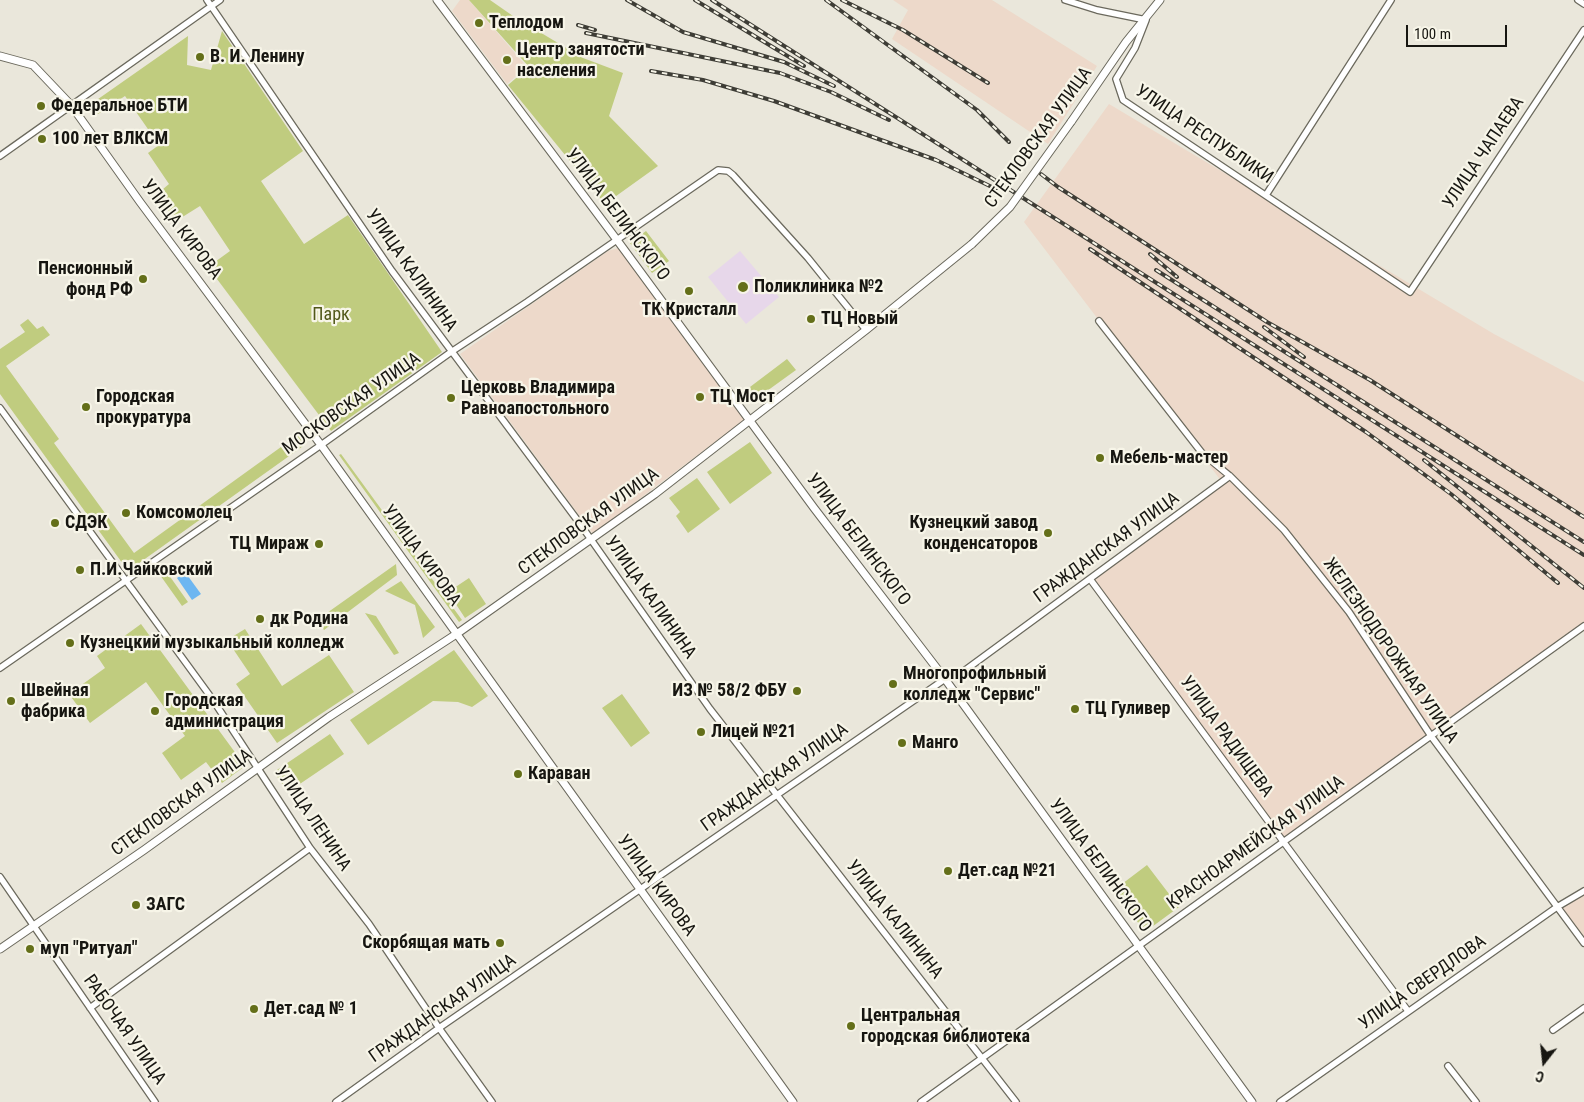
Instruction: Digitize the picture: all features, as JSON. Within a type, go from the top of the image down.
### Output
[{"type":"street","name":"УЛИЦА КАЛИНИНА","points":[[207,0],[392,271],[450,352],[466,368],[591,540],[710,709],[983,1057],[1016,1102]]},
{"type":"street","points":[[0,156],[220,0]]},
{"type":"street","name":"УЛИЦА БЕЛИНСКОГО","points":[[437,0],[751,420],[814,508],[945,679],[1252,1102]]},
{"type":"street","points":[[1065,0],[1096,10],[1146,20]]},
{"type":"street","name":"СТЕКЛОВСКАЯ УЛИЦА","points":[[0,950],[144,850],[329,717],[458,633],[591,540],[751,420],[972,244],[1010,208],[1126,42],[1146,20],[1160,0]]},
{"type":"street","points":[[1266,195],[1391,0]]},
{"type":"street","points":[[1578,0],[1584,4]]},
{"type":"street","name":"УЛИЦА РЕСПУБЛИКИ","points":[[1146,20],[1135,48],[1116,80],[1122,100],[1410,292]]},
{"type":"street","name":"УЛИЦА ЧАПАЕВА","points":[[1410,292],[1584,30]]},
{"type":"street","name":"УЛИЦА КИРОВА","points":[[0,56],[34,65],[71,105],[146,210],[322,445],[793,1102]]},
{"type":"street","name":"МОСКОВСКАЯ УЛИЦА","points":[[0,668],[322,445],[450,352],[617,240],[714,172],[723,170],[733,175],[808,258],[866,330]]},
{"type":"street","name":"ЖЕЛЕЗНОДОРОЖНАЯ УЛИЦА","points":[[1099,321],[1202,453],[1230,476],[1284,530],[1349,612],[1431,736],[1584,943]]},
{"type":"street","name":"УЛИЦА ЛЕНИНА","points":[[0,408],[213,700],[310,848],[369,924],[439,1028],[492,1102]]},
{"type":"street","name":"ГРАЖДАНСКАЯ УЛИЦА","points":[[336,1102],[439,1028],[945,679],[964,671],[1230,476]]},
{"type":"street","name":"УЛИЦА РАДИЩЕВА","points":[[1090,579],[1408,1011]]},
{"type":"street","name":"КРАСНОАРМЕЙСКАЯ УЛИЦА","points":[[921,1102],[1584,626]]},
{"type":"street","points":[[90,1008],[310,848]]},
{"type":"street","name":"РАБОЧАЯ УЛИЦА","points":[[0,877],[155,1102]]},
{"type":"street","name":"УЛИЦА СВЕРДЛОВА","points":[[1280,1102],[1408,1011],[1584,891]]},
{"type":"street","points":[[1553,1030],[1584,1008]]},
{"type":"street","points":[[1448,1066],[1476,1102]]},
{"type":"shaded area","points":[[460,0],[469,0],[527,67],[507,84],[452,11]]},
{"type":"shaded area","points":[[893,0],[992,0],[1097,66],[1048,144],[892,39],[908,10]]},
{"type":"shaded area","points":[[1109,104],[1494,334],[1584,382],[1584,624],[1286,840],[1091,580],[1222,482],[1024,222]]},
{"type":"shaded area","points":[[618,248],[744,420],[593,534],[460,354],[608,251]]},
{"type":"shaded area","name":"Поликлиника №2","points":[[740,251],[779,297],[746,324],[708,277]]},
{"type":"shaded area","points":[[1584,892],[1584,937],[1562,907]]},
{"type":"green space","points":[[469,0],[490,0],[583,58],[623,73],[609,116],[658,166],[605,204],[508,85],[529,67]]},
{"type":"green space","name":"Парк","points":[[222,31],[303,151],[261,181],[304,244],[348,215],[442,352],[331,431],[208,267],[230,251],[200,206],[176,221],[156,195],[169,184],[148,153],[159,145],[125,96],[98,114],[91,104],[188,36],[187,65],[211,70]]},
{"type":"green space","points":[[646,231],[669,261],[652,273],[630,243]]},
{"type":"green space","points":[[28,319],[37,329],[43,326],[50,335],[6,366],[59,439],[54,443],[134,553],[299,434],[306,444],[128,571],[0,394],[0,349],[25,332],[20,325]]},
{"type":"green space","points":[[787,359],[796,370],[760,396],[754,396],[746,390]]},
{"type":"green space","points":[[750,442],[772,473],[730,504],[707,472]]},
{"type":"green space","points":[[341,454],[462,620],[459,622],[339,455]]},
{"type":"green space","points":[[697,478],[720,509],[688,533],[676,516],[680,512],[669,498]]},
{"type":"green space","points":[[396,564],[397,575],[324,630],[317,620]]},
{"type":"green space","points":[[166,571],[188,602],[182,606],[160,575]]},
{"type":"green space","points":[[469,578],[486,604],[465,618],[448,592]]},
{"type":"green space","points":[[401,581],[435,627],[423,638],[415,605],[385,591]]},
{"type":"green space","points":[[365,613],[376,616],[399,653],[394,655]]},
{"type":"green space","points":[[141,624],[245,766],[222,783],[206,762],[181,780],[162,753],[185,736],[146,682],[90,723],[69,694],[105,668],[97,656]]},
{"type":"green space","points":[[245,629],[282,686],[329,655],[354,692],[277,743],[236,684],[250,674],[227,640]]},
{"type":"green space","points":[[454,650],[488,696],[472,707],[458,702],[433,701],[368,745],[350,720]]},
{"type":"green space","points":[[622,694],[650,733],[631,747],[602,708]]},
{"type":"green space","points":[[330,734],[344,754],[288,792],[274,772]]},
{"type":"green space","points":[[1147,865],[1179,907],[1145,932],[1114,890]]},
{"type":"water","points":[[185,572],[201,594],[192,600],[177,578]]},
{"type":"railway","points":[[627,0],[683,32],[784,62],[834,86]]},
{"type":"railway","points":[[695,0],[804,66]]},
{"type":"railway","points":[[712,0],[1584,555]]},
{"type":"railway","points":[[826,0],[977,110],[1009,142]]},
{"type":"railway","points":[[842,0],[903,30],[988,83]]},
{"type":"railway","points":[[578,25],[595,30]]},
{"type":"railway","points":[[586,33],[780,73],[831,92],[889,120]]},
{"type":"railway","points":[[651,71],[703,80],[774,101],[936,160],[996,189]]},
{"type":"railway","points":[[1041,174],[1058,187],[1267,322],[1370,380],[1584,517]]},
{"type":"railway","points":[[1090,249],[1366,432],[1451,494],[1558,583]]},
{"type":"railway","points":[[1150,254],[1177,277]]},
{"type":"railway","points":[[1156,270],[1584,542]]},
{"type":"railway","points":[[1264,327],[1304,357]]},
{"type":"railway","points":[[1424,460],[1584,588]]},
{"type":"place","name":"Теплодом","points":[[479,23]]},
{"type":"place","name":"В. И. Ленину","points":[[200,57]]},
{"type":"place","name":"Центр занятости населения","points":[[507,60]]},
{"type":"place","name":"Федеральное БТИ","points":[[41,106]]},
{"type":"place","name":"100 лет ВЛКСМ","points":[[42,139]]},
{"type":"place","name":"Пенсионный фонд РФ","points":[[143,279]]},
{"type":"place","name":"Поликлиника №2","points":[[743,287]]},
{"type":"place","name":"ТК Кристалл","points":[[689,291]]},
{"type":"place","name":"ТЦ Новый","points":[[811,319]]},
{"type":"place","name":"ТЦ Мост","points":[[700,397]]},
{"type":"place","name":"Церковь Владимира Равноапостольного","points":[[451,398]]},
{"type":"place","name":"Городская прокуратура","points":[[86,407]]},
{"type":"place","name":"Мебель-мастер","points":[[1100,458]]},
{"type":"place","name":"Комсомолец","points":[[126,513]]},
{"type":"place","name":"СДЭК","points":[[55,523]]},
{"type":"place","name":"Кузнецкий завод конденсаторов","points":[[1048,533]]},
{"type":"place","name":"ТЦ Мираж","points":[[319,544]]},
{"type":"place","name":"П.И.Чайковский","points":[[80,570]]},
{"type":"place","name":"дк Родина","points":[[260,619]]},
{"type":"place","name":"Кузнецкий музыкальный колледж","points":[[70,643]]},
{"type":"place","name":"Многопрофильный колледж \"Сервис\"","points":[[893,684]]},
{"type":"place","name":"ИЗ № 58/2 ФБУ","points":[[797,691]]},
{"type":"place","name":"Швейная фабрика","points":[[11,701]]},
{"type":"place","name":"ТЦ Гуливер","points":[[1075,709]]},
{"type":"place","name":"Городская администрация","points":[[155,711]]},
{"type":"place","name":"Лицей №21","points":[[701,732]]},
{"type":"place","name":"Манго","points":[[902,743]]},
{"type":"place","name":"Караван","points":[[518,774]]},
{"type":"place","name":"Дет.сад №21","points":[[948,871]]},
{"type":"place","name":"ЗАГС","points":[[136,905]]},
{"type":"place","name":"Скорбящая мать","points":[[500,943]]},
{"type":"place","name":"муп \"Ритуал\"","points":[[30,949]]},
{"type":"place","name":"Дет.сад № 1","points":[[254,1009]]},
{"type":"place","name":"Центральная городская библиотека","points":[[851,1026]]}]
